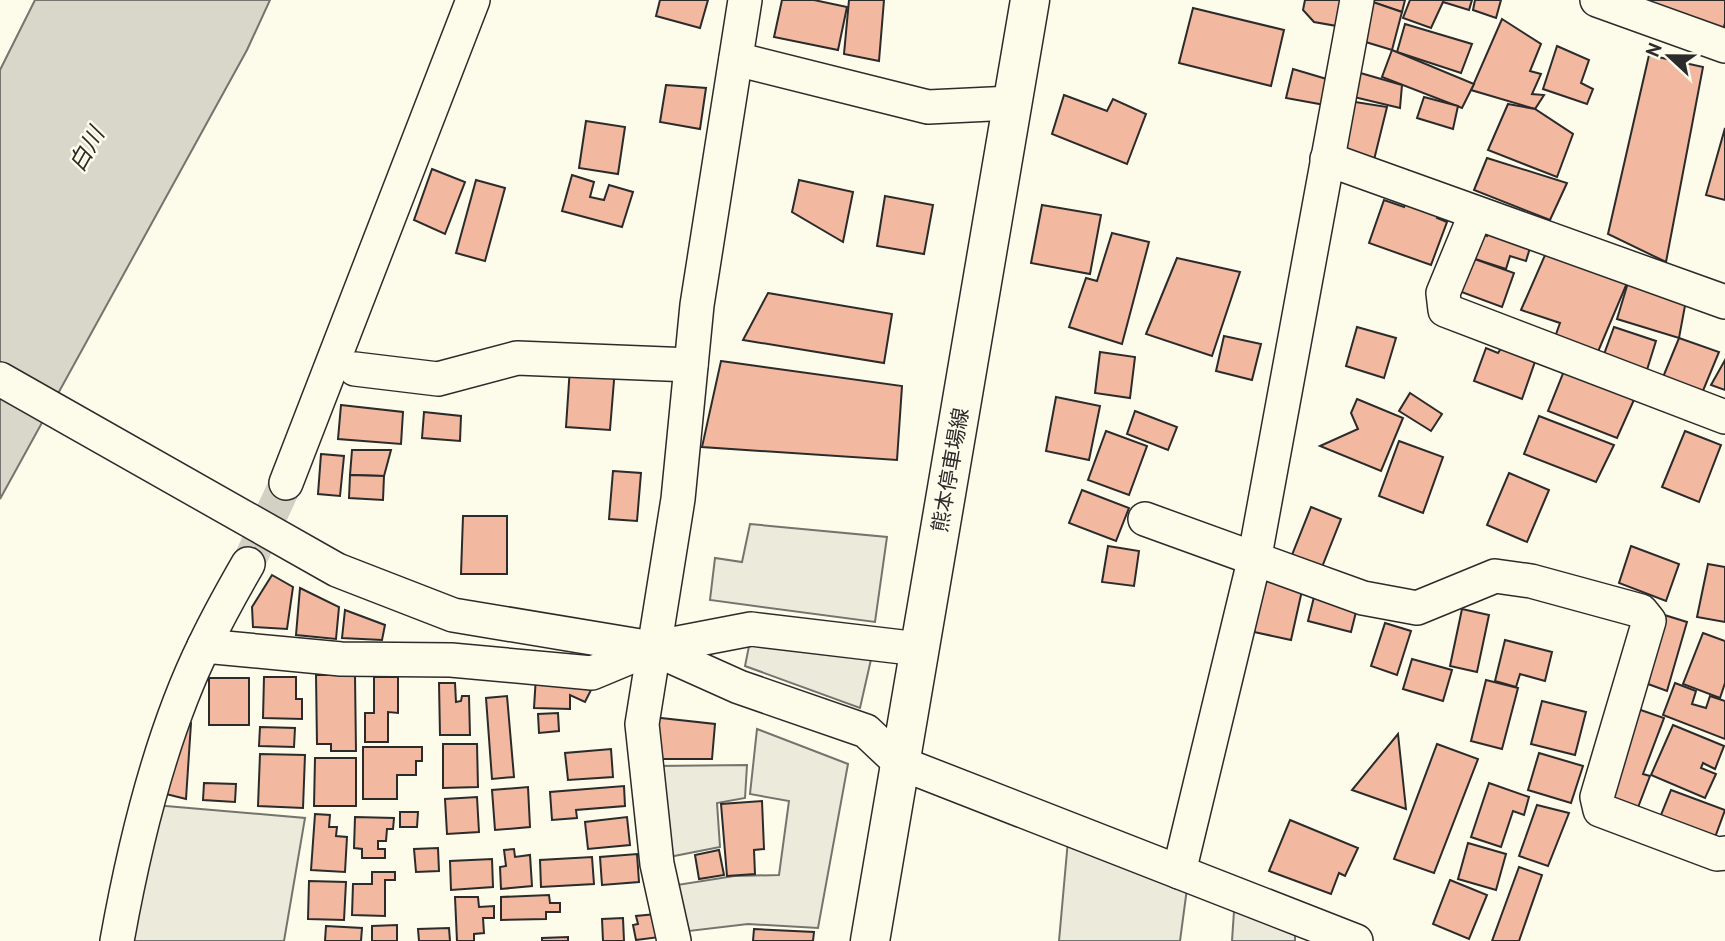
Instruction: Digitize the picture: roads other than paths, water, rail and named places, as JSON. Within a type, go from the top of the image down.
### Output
[{"type":"main road","name":"熊本停車場線","points":[[870,941],[1030,0]]},
{"type":"street","points":[[286,483],[473,0]]},
{"type":"street","points":[[674,941],[657,864],[642,724],[652,648],[678,499],[697,305],[745,0]]},
{"type":"street","points":[[1179,872],[1254,561],[1357,0]]},
{"type":"street","points":[[1597,0],[1725,46]]},
{"type":"street","points":[[736,59],[928,107],[1012,103]]},
{"type":"street","points":[[1327,159],[1725,302]]},
{"type":"street","points":[[1476,213],[1443,293],[1445,310],[1725,417]]},
{"type":"street","points":[[355,369],[439,379],[517,358],[691,365]]},
{"type":"street","points":[[0,379],[337,570],[453,615],[652,648],[739,687],[866,731],[900,763],[1356,941]]},
{"type":"street","points":[[1145,519],[1254,561],[1363,598],[1417,608],[1495,576],[1531,581],[1641,611],[1649,621],[1597,797],[1600,810],[1717,854],[1725,853]]},
{"type":"street","points":[[117,941],[144,819],[173,725],[204,646],[248,564]]},
{"type":"street","points":[[204,646],[341,659],[451,660],[592,673],[652,648],[751,629],[919,649]]},
{"type":"water","name":"白川","points":[[35,0],[270,0],[247,50],[0,499],[0,70]]},
{"type":"tunnel","points":[[248,564],[286,483]]}]
